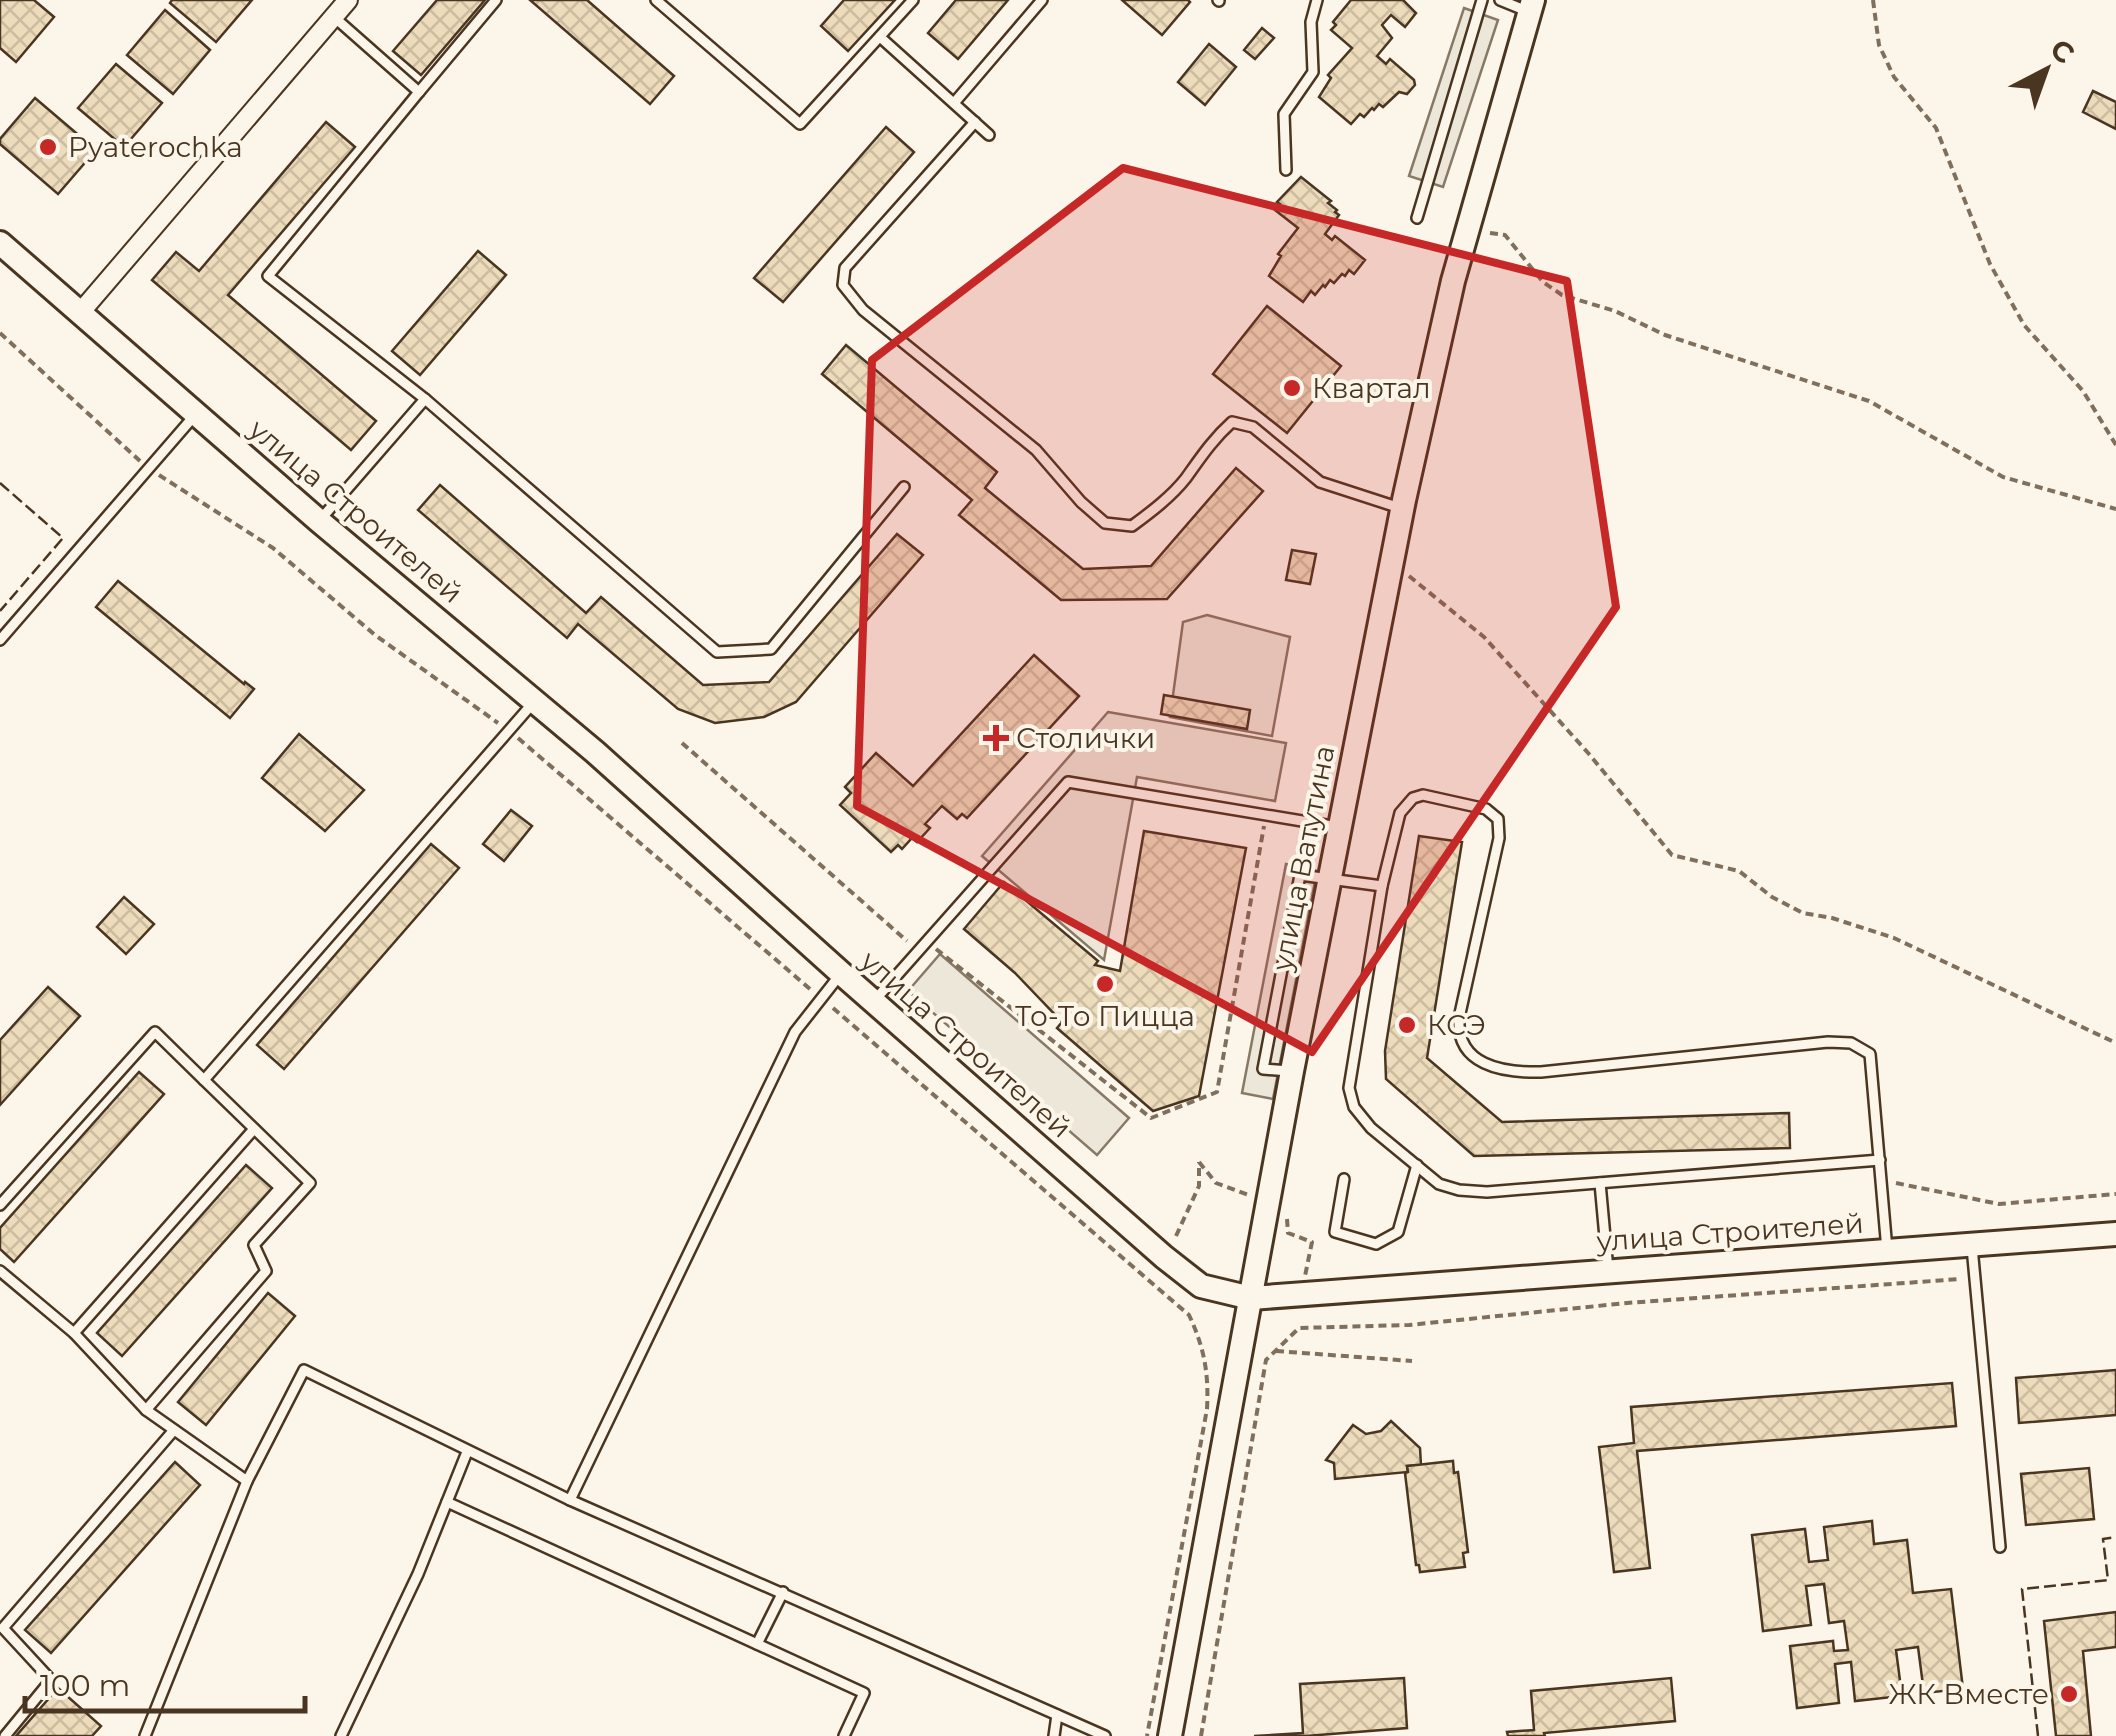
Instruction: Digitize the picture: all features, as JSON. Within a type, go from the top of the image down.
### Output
[{"type":"street","points":[[79,314],[348,0]]},
{"type":"street","name":"улица Ватутина","points":[[1170,1736],[1338,827],[1402,508],[1467,228],[1531,6]]},
{"type":"street","name":"улица Строителей","points":[[0,243],[319,521],[596,752],[841,974],[1202,1286],[1250,1298],[2116,1234]]},
{"type":"lane","points":[[496,0],[268,276],[425,399],[717,652],[771,649],[904,487]]},
{"type":"lane","points":[[656,0],[800,124],[913,0]]},
{"type":"lane","points":[[954,103],[1042,0]]},
{"type":"lane","points":[[1286,170],[1284,114],[1313,72],[1311,22],[1317,0]]},
{"type":"lane","points":[[1416,218],[1482,0]]},
{"type":"lane","points":[[1500,0],[1531,6]]},
{"type":"lane","points":[[334,17],[419,92]]},
{"type":"lane","points":[[880,37],[989,135]]},
{"type":"lane","points":[[975,122],[846,268],[843,285],[863,310],[1036,450],[1105,522],[1132,526],[1152,512],[1184,481],[1210,442],[1232,422],[1253,427],[1320,482],[1402,508]]},
{"type":"lane","points":[[319,521],[425,399]]},
{"type":"lane","points":[[0,640],[196,414]]},
{"type":"lane","points":[[204,1080],[534,701]]},
{"type":"lane","points":[[873,1002],[1068,782],[1338,827]]},
{"type":"lane","points":[[1880,1160],[1488,1192],[1440,1184],[1371,1128],[1354,1108],[1349,1088],[1382,886],[1400,813],[1413,798],[1423,795],[1486,809],[1498,819],[1499,838],[1458,1038],[1463,1046],[1496,1069],[1510,1073],[1828,1042],[1851,1043],[1870,1054],[1880,1160],[1881,1180],[1888,1251]]},
{"type":"lane","points":[[1330,879],[1382,886]]},
{"type":"lane","points":[[570,1500],[796,1032],[841,974]]},
{"type":"lane","points":[[0,1204],[155,1032],[310,1182],[254,1245],[266,1271],[146,1410]]},
{"type":"lane","points":[[74,1334],[254,1129]]},
{"type":"lane","points":[[1344,1179],[1335,1232],[1376,1244],[1398,1232],[1416,1166]]},
{"type":"lane","points":[[1600,1183],[1608,1271]]},
{"type":"lane","points":[[1972,1245],[2000,1548]]},
{"type":"lane","points":[[0,1272],[74,1334],[146,1410],[247,1480]]},
{"type":"lane","points":[[145,1736],[247,1480],[304,1370],[570,1500],[1105,1736]]},
{"type":"lane","points":[[5,1736],[51,1680],[3,1628],[174,1430]]},
{"type":"lane","points":[[340,1736],[418,1574],[467,1452]]},
{"type":"lane","points":[[447,1502],[864,1693],[844,1736]]},
{"type":"lane","points":[[757,1644],[783,1592]]},
{"type":"lane","points":[[1054,1736],[1057,1716]]},
{"type":"path","points":[[1873,0],[1879,46],[1894,78],[1936,128],[1998,279],[2024,325],[2083,391],[2116,444]]},
{"type":"path","points":[[1467,228],[1505,236],[1543,282],[1562,294],[1665,334],[1869,401],[2004,477],[2116,509]]},
{"type":"path","points":[[0,332],[149,469],[273,548],[375,636],[510,730],[1188,1314],[1201,1342],[1209,1374],[1206,1409],[1147,1736]]},
{"type":"path","points":[[1391,568],[1414,578],[1484,637],[1589,754],[1672,855],[1739,871],[1803,913],[1894,938],[2116,1043]]},
{"type":"path","points":[[682,743],[907,941],[940,949],[1151,1118],[1217,1092],[1266,815]]},
{"type":"path","points":[[1176,1236],[1199,1186],[1199,1162],[1216,1184],[1251,1196]]},
{"type":"path","points":[[1881,1180],[1999,1204],[2116,1194]]},
{"type":"path","points":[[1287,1217],[1288,1233],[1312,1242],[1303,1294]]},
{"type":"path","points":[[1201,1736],[1266,1360],[1299,1328],[1410,1325],[1627,1303],[1974,1278]]},
{"type":"path","points":[[1276,1350],[1412,1361]]},
{"type":"highlighted area","points":[[1123,168],[1567,281],[1616,607],[1312,1052],[857,806],[872,360]]},
{"type":"shaded area","points":[[1464,8],[1498,20],[1443,187],[1409,176]]},
{"type":"shaded area","points":[[1207,615],[1290,637],[1272,736],[1170,717],[1183,622]]},
{"type":"shaded area","points":[[1108,712],[1286,743],[1275,801],[1137,777],[1104,960],[982,856]]},
{"type":"shaded area","points":[[1286,864],[1317,871],[1273,1099],[1242,1093]]},
{"type":"shaded area","points":[[940,954],[1129,1118],[1097,1155],[908,991]]},
{"type":"building","points":[[0,0],[34,0],[54,17],[16,62],[0,48]]},
{"type":"building","points":[[252,0],[216,42],[170,3]]},
{"type":"building","points":[[437,0],[485,0],[421,75],[393,51]]},
{"type":"building","points":[[530,0],[587,0],[674,76],[650,104]]},
{"type":"building","points":[[844,0],[895,0],[848,51],[821,26]]},
{"type":"building","points":[[956,0],[1008,0],[958,59],[928,33]]},
{"type":"building","points":[[1122,0],[1188,0],[1190,2],[1162,35]]},
{"type":"building","points":[[1351,0],[1403,0],[1416,13],[1405,27],[1391,15],[1382,25],[1392,38],[1377,56],[1386,64],[1390,59],[1415,85],[1407,94],[1399,92],[1383,107],[1379,104],[1364,117],[1360,114],[1351,124],[1319,97],[1331,78],[1328,75],[1352,48],[1331,30]]},
{"type":"building","points":[[165,10],[210,50],[173,94],[127,55]]},
{"type":"building","points":[[1262,28],[1274,38],[1255,59],[1244,50]]},
{"type":"building","points":[[1209,44],[1236,67],[1205,105],[1178,82]]},
{"type":"building","points":[[116,64],[162,103],[124,147],[78,108]]},
{"type":"building","points":[[2093,91],[2116,102],[2116,129],[2083,112]]},
{"type":"building","name":"Pyaterochka","points":[[35,98],[96,150],[58,194],[0,144],[0,139]]},
{"type":"building","points":[[326,122],[355,147],[228,295],[376,421],[351,450],[152,280],[176,252],[199,271]]},
{"type":"building","points":[[886,127],[914,152],[783,302],[754,278]]},
{"type":"building","points":[[1301,177],[1337,210],[1339,215],[1325,234],[1332,240],[1335,236],[1365,260],[1354,274],[1349,270],[1334,283],[1330,280],[1315,295],[1311,291],[1303,302],[1269,276],[1281,256],[1278,254],[1298,228],[1275,210],[1280,204],[1277,202]]},
{"type":"building","points":[[478,251],[506,275],[420,375],[392,351]]},
{"type":"building","points":[[1267,306],[1341,366],[1287,433],[1213,374]]},
{"type":"building","points":[[846,345],[997,472],[985,488],[1083,569],[1151,566],[1236,468],[1263,491],[1167,599],[1061,600],[959,515],[972,500],[822,374]]},
{"type":"building","points":[[440,485],[586,613],[601,597],[703,685],[769,682],[897,534],[923,555],[796,702],[764,717],[715,723],[678,709],[578,624],[567,638],[418,510]]},
{"type":"building","points":[[1292,550],[1316,554],[1310,584],[1286,580]]},
{"type":"building","points":[[118,581],[254,689],[230,718],[96,607]]},
{"type":"building","points":[[1034,655],[1079,696],[967,818],[962,814],[957,819],[942,806],[925,824],[930,828],[917,842],[912,838],[902,849],[898,845],[891,852],[840,805],[851,793],[845,787],[876,753],[913,786]]},
{"type":"building","points":[[1164,695],[1250,710],[1247,729],[1161,714]]},
{"type":"building","points":[[299,734],[364,790],[325,831],[262,778]]},
{"type":"building","points":[[511,810],[532,826],[504,861],[483,844]]},
{"type":"building","points":[[1144,831],[1246,848],[1199,1096],[1153,1111],[1057,1028],[1062,1022],[1015,973],[964,929],[1004,882],[1098,961],[1095,965],[1120,971]]},
{"type":"building","points":[[1419,836],[1462,842],[1427,1058],[1502,1122],[1789,1113],[1790,1148],[1474,1156],[1386,1079],[1385,1051]]},
{"type":"building","points":[[431,844],[459,868],[284,1069],[257,1045]]},
{"type":"building","points":[[124,897],[154,924],[126,954],[97,927]]},
{"type":"building","points":[[48,987],[80,1016],[0,1105],[0,1040]]},
{"type":"building","points":[[139,1072],[164,1094],[14,1262],[0,1249],[0,1228]]},
{"type":"building","points":[[246,1165],[272,1188],[122,1356],[97,1333]]},
{"type":"building","points":[[268,1293],[295,1316],[206,1425],[178,1402]]},
{"type":"building","points":[[2116,1370],[2116,1415],[2019,1423],[2016,1378]]},
{"type":"building","points":[[1952,1383],[1956,1426],[1637,1451],[1650,1568],[1614,1572],[1599,1447],[1634,1443],[1631,1407]]},
{"type":"building","points":[[1391,1421],[1420,1448],[1421,1465],[1407,1466],[1408,1472],[1335,1479],[1334,1463],[1326,1460],[1353,1425],[1366,1434],[1381,1431]]},
{"type":"building","points":[[1453,1461],[1454,1473],[1458,1472],[1468,1552],[1463,1553],[1465,1567],[1420,1572],[1416,1565],[1407,1466]]},
{"type":"building","points":[[175,1462],[200,1485],[51,1653],[25,1630]]},
{"type":"building","points":[[2089,1468],[2094,1519],[2026,1525],[2021,1474]]},
{"type":"building","points":[[1872,1521],[1874,1544],[1907,1540],[1913,1593],[1951,1589],[1963,1689],[1924,1693],[1918,1647],[1896,1650],[1902,1696],[1855,1701],[1851,1662],[1835,1664],[1839,1703],[1797,1708],[1790,1646],[1833,1641],[1834,1651],[1848,1650],[1844,1621],[1829,1623],[1824,1584],[1806,1586],[1811,1625],[1763,1631],[1752,1535],[1805,1529],[1809,1562],[1828,1560],[1824,1527]]},
{"type":"building","name":"ЖК Вместе","points":[[2116,1612],[2116,1647],[2083,1651],[2091,1736],[2056,1736],[2044,1621]]},
{"type":"building","points":[[1404,1678],[1407,1728],[1254,1736],[1303,1733],[1300,1684]]},
{"type":"building","points":[[1671,1678],[1675,1721],[1544,1733],[1545,1736],[1508,1736],[1507,1732],[1534,1730],[1531,1691]]},
{"type":"building","points":[[58,1688],[101,1726],[92,1736],[16,1736]]},
{"type":"fence","points":[[0,483],[63,538],[0,611]]},
{"type":"fence","points":[[2038,1736],[2022,1589],[2108,1580],[2103,1539],[2116,1537]]},
{"type":"place","name":"Pyaterochka","points":[[48,147]]},
{"type":"place","name":"Квартал","points":[[1292,388]]},
{"type":"place","name":"Столички","points":[[996,738]]},
{"type":"place","name":"То-То Пицца","points":[[1105,984]]},
{"type":"place","name":"КСЭ","points":[[1407,1025]]},
{"type":"place","name":"ЖК Вместе","points":[[2069,1694]]}]
